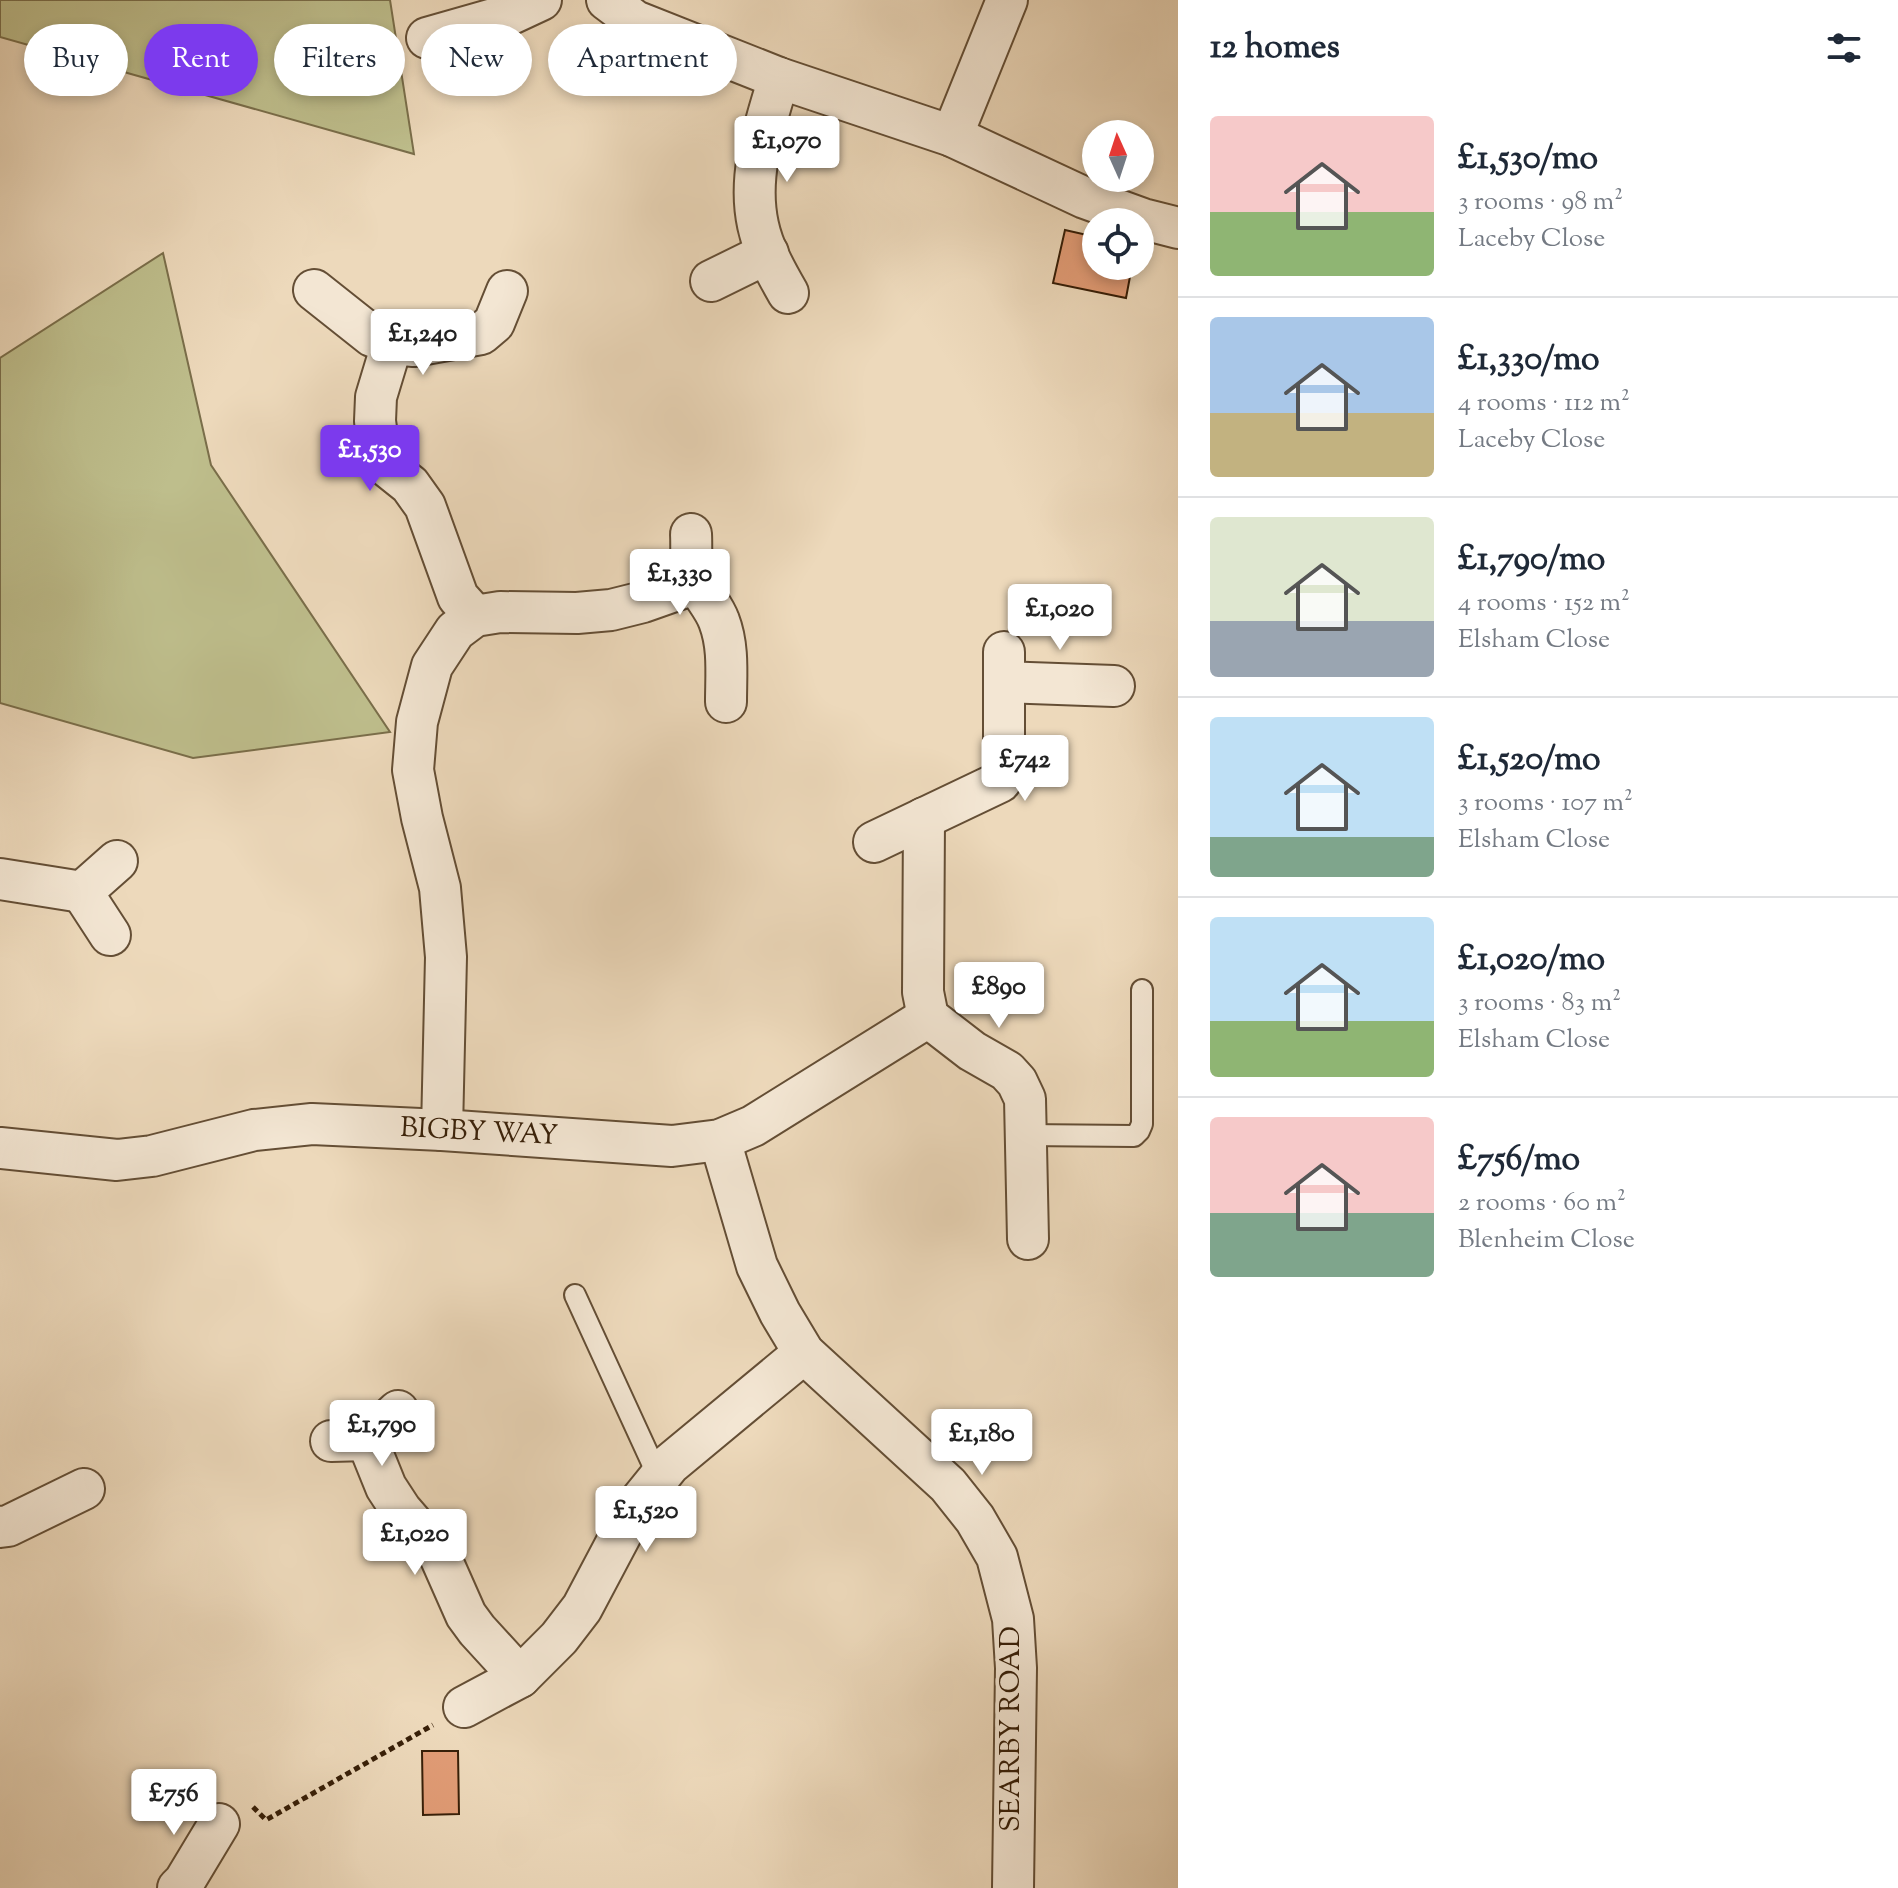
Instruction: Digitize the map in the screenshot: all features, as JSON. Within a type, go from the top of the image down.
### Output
[{"type":"street","points":[[476,24],[511,14],[541,0]]},
{"type":"street","points":[[607,0],[635,21],[779,78],[952,136],[1085,198],[1178,228]]},
{"type":"street","points":[[952,136],[1007,0]]},
{"type":"street","points":[[779,78],[760,143],[755,187],[758,225],[773,266],[788,293]]},
{"type":"street","points":[[711,281],[768,253]]},
{"type":"street","points":[[314,290],[372,336],[392,344],[414,346],[481,334],[494,323],[507,291]]},
{"type":"street","points":[[392,344],[376,397],[379,450],[385,465],[410,485],[425,506],[458,597],[475,616]]},
{"type":"street","points":[[691,534],[692,570],[724,637],[726,702]]},
{"type":"street","points":[[442,1130],[445,944],[440,888],[413,770],[417,722],[432,666],[455,631],[475,616],[500,612],[611,610],[697,583]]},
{"type":"street","points":[[874,842],[1000,782],[1004,776],[1004,667],[1114,686]]},
{"type":"street","points":[[924,818],[923,992],[928,1017],[972,1051],[1007,1071],[1017,1082],[1025,1099],[1028,1239]]},
{"type":"street","points":[[82,892],[117,861]]},
{"type":"street","points":[[0,879],[82,892],[110,935]]},
{"type":"street","name":"BIGBY WAY","points":[[0,1148],[117,1160],[152,1156],[254,1130],[312,1124],[672,1146],[720,1140],[753,1126],[928,1017]]},
{"type":"street","name":"SEARBY ROAD","points":[[720,1140],[757,1266],[804,1353],[948,1485],[975,1519],[997,1557],[1013,1619],[1016,1668],[1013,1888]]},
{"type":"street","points":[[464,1707],[520,1677],[559,1638],[582,1608],[636,1506],[670,1464],[804,1353]]},
{"type":"street","points":[[398,1411],[349,1440],[401,1510],[439,1554],[466,1615],[520,1677]]},
{"type":"street","points":[[0,1527],[84,1489]]},
{"type":"street","points":[[178,1888],[219,1824]]},
{"type":"lane","points":[[1025,1135],[1134,1136],[1139,1131],[1142,1124],[1142,990]]},
{"type":"lane","points":[[575,1295],[659,1478]]},
{"type":"path","points":[[219,1824],[244,1798],[266,1820],[464,1707]]},
{"type":"green space","points":[[0,0],[390,0],[394,24],[274,24],[274,96],[405,96],[414,154],[209,96],[258,96],[258,24],[144,24],[144,78],[128,73],[128,24],[24,24],[24,44],[0,37]]},
{"type":"green space","points":[[163,253],[211,465],[390,732],[193,758],[0,703],[0,358]]},
{"type":"building","points":[[1065,230],[1082,234],[1082,280],[1129,280],[1126,298],[1053,283]]},
{"type":"building","points":[[422,1751],[458,1751],[459,1814],[423,1815]]}]
